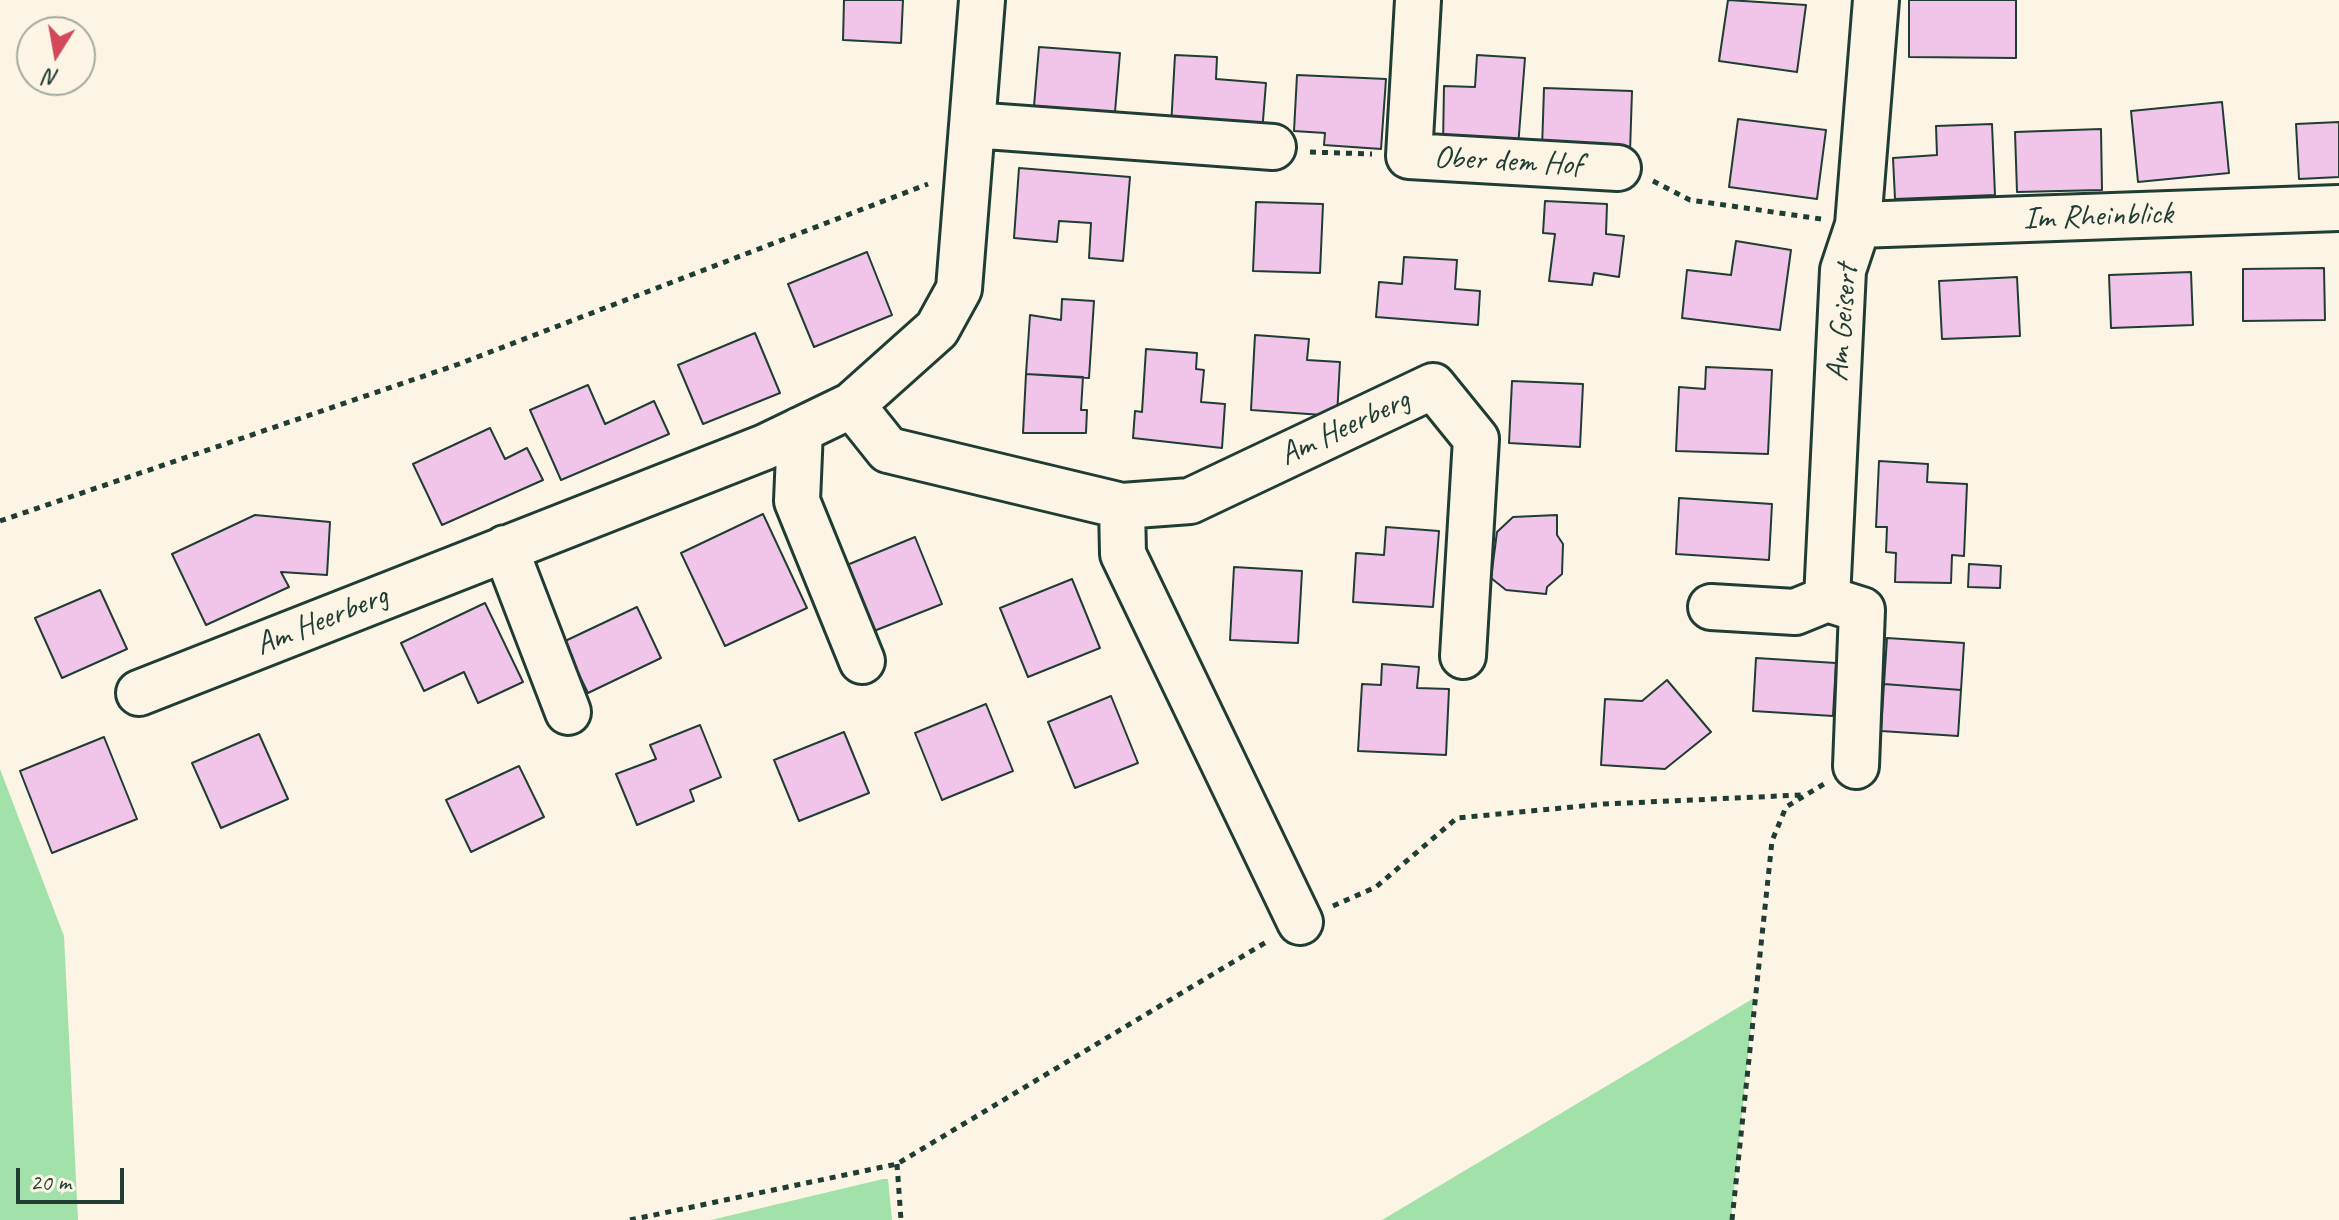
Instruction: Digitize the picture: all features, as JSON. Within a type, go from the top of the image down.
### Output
[{"type":"street","name":"Am Heerberg","points":[[139,693],[765,447],[852,405],[937,329],[959,289],[982,0]]},
{"type":"street","name":"Ober dem Hof","points":[[1418,0],[1409,156],[1618,168]]},
{"type":"street","name":"Am Geisert","points":[[1827,599],[1843,270],[1858,225],[1876,0]]},
{"type":"street","points":[[972,125],[1273,147]]},
{"type":"street","name":"Im Rheinblick","points":[[1858,225],[2339,208]]},
{"type":"street","name":"Am Heerberg","points":[[852,405],[888,450],[1122,506],[1190,501],[1433,386],[1476,439],[1463,656]]},
{"type":"street","points":[[800,430],[797,501],[862,661]]},
{"type":"street","points":[[1122,506],[1123,554],[1300,922]]},
{"type":"street","points":[[505,548],[568,712]]},
{"type":"street","points":[[1711,607],[1795,612],[1827,599],[1862,610],[1856,766]]},
{"type":"path","points":[[1273,147],[1295,151],[1409,156]]},
{"type":"path","points":[[1618,168],[1642,174],[1690,200],[1858,225]]},
{"type":"path","points":[[0,521],[459,364],[922,183],[969,186]]},
{"type":"path","points":[[630,1220],[897,1164],[1300,922],[1376,887],[1457,818],[1604,804],[1801,795],[1786,807],[1772,841],[1732,1220]]},
{"type":"path","points":[[897,1164],[901,1220]]},
{"type":"green space","points":[[0,769],[64,936],[78,1220],[0,1220]]},
{"type":"green space","points":[[1754,998],[1731,1220],[1382,1220]]},
{"type":"green space","points":[[888,1179],[892,1220],[711,1220]]},
{"type":"building","points":[[844,0],[903,0],[901,43],[843,40]]},
{"type":"building","points":[[1728,0],[1806,5],[1797,72],[1719,61]]},
{"type":"building","points":[[1909,0],[2016,0],[2016,58],[1909,57]]},
{"type":"building","points":[[1039,47],[1120,53],[1115,112],[1034,106]]},
{"type":"building","points":[[1175,55],[1217,57],[1216,79],[1266,83],[1262,133],[1171,127]]},
{"type":"building","points":[[1477,55],[1525,58],[1518,147],[1443,145],[1444,86],[1475,87]]},
{"type":"building","points":[[1297,75],[1386,79],[1381,149],[1324,145],[1325,133],[1294,131]]},
{"type":"building","points":[[1544,88],[1632,91],[1630,152],[1542,149]]},
{"type":"building","points":[[2222,102],[2229,173],[2138,182],[2131,111]]},
{"type":"building","points":[[1738,119],[1826,130],[1817,199],[1729,187]]},
{"type":"building","points":[[2339,122],[2339,177],[2299,179],[2296,124]]},
{"type":"building","points":[[1992,124],[1995,195],[1895,199],[1893,158],[1937,155],[1936,126]]},
{"type":"building","points":[[2101,129],[2102,190],[2017,192],[2015,132]]},
{"type":"building","points":[[1019,168],[1130,177],[1123,261],[1089,258],[1091,223],[1059,221],[1057,242],[1014,238]]},
{"type":"building","points":[[1545,201],[1607,204],[1606,234],[1624,236],[1619,277],[1594,273],[1592,285],[1549,281],[1555,234],[1543,233]]},
{"type":"building","points":[[1256,202],[1323,204],[1320,273],[1253,271]]},
{"type":"building","points":[[1736,241],[1791,250],[1780,330],[1682,318],[1687,270],[1731,275]]},
{"type":"building","points":[[867,252],[892,315],[814,347],[788,284]]},
{"type":"building","points":[[1404,257],[1457,260],[1455,289],[1480,291],[1478,325],[1376,317],[1379,282],[1402,284]]},
{"type":"building","points":[[2324,268],[2325,320],[2243,321],[2243,269]]},
{"type":"building","points":[[2191,272],[2193,325],[2111,328],[2109,275]]},
{"type":"building","points":[[2017,277],[2020,336],[1942,339],[1939,281]]},
{"type":"building","points":[[1062,299],[1094,301],[1089,378],[1026,374],[1030,315],[1061,320]]},
{"type":"building","points":[[755,333],[780,393],[703,424],[678,365]]},
{"type":"building","points":[[1255,335],[1309,339],[1307,360],[1340,362],[1337,416],[1251,410]]},
{"type":"building","points":[[1146,349],[1197,353],[1196,369],[1204,370],[1201,402],[1225,404],[1222,448],[1133,438],[1135,411],[1142,412]]},
{"type":"building","points":[[1706,367],[1772,370],[1768,454],[1676,451],[1679,387],[1705,389]]},
{"type":"building","points":[[1026,374],[1083,377],[1081,410],[1087,410],[1086,433],[1023,433]]},
{"type":"building","points":[[1512,381],[1583,384],[1580,447],[1509,443]]},
{"type":"building","points":[[588,385],[605,424],[654,401],[669,434],[561,480],[530,410]]},
{"type":"building","points":[[490,428],[505,459],[527,448],[543,480],[442,525],[413,464]]},
{"type":"building","points":[[1879,461],[1928,464],[1927,482],[1967,484],[1964,556],[1952,555],[1951,583],[1895,582],[1896,553],[1886,552],[1887,527],[1876,527]]},
{"type":"building","points":[[1679,498],[1772,504],[1769,560],[1676,554]]},
{"type":"building","points":[[763,514],[807,608],[725,646],[681,553]]},
{"type":"building","points":[[255,515],[330,522],[327,575],[281,572],[289,587],[206,625],[172,554]]},
{"type":"building","points":[[1557,515],[1557,535],[1563,544],[1562,574],[1547,587],[1546,594],[1506,590],[1491,578],[1497,532],[1513,517]]},
{"type":"building","points":[[1386,527],[1439,531],[1433,607],[1353,602],[1356,553],[1384,555]]},
{"type":"building","points":[[915,537],[942,604],[874,631],[847,565]]},
{"type":"building","points":[[1969,564],[2001,566],[2000,588],[1968,587]]},
{"type":"building","points":[[1234,567],[1302,571],[1298,643],[1230,640]]},
{"type":"building","points":[[1072,579],[1100,648],[1028,677],[1000,608]]},
{"type":"building","points":[[100,590],[127,649],[62,678],[35,618]]},
{"type":"building","points":[[485,603],[523,682],[478,703],[464,672],[424,691],[401,643]]},
{"type":"building","points":[[637,607],[661,658],[588,693],[563,642]]},
{"type":"building","points":[[1887,638],[1964,643],[1961,690],[1884,684]]},
{"type":"building","points":[[1756,658],[1836,663],[1833,716],[1753,711]]},
{"type":"building","points":[[1382,664],[1419,667],[1417,688],[1449,689],[1446,755],[1358,751],[1362,684],[1381,685]]},
{"type":"building","points":[[1667,680],[1711,732],[1665,769],[1601,765],[1605,699],[1642,701]]},
{"type":"building","points":[[1884,684],[1961,690],[1958,736],[1881,731]]},
{"type":"building","points":[[1111,696],[1138,763],[1075,788],[1048,722]]},
{"type":"building","points":[[986,704],[1013,771],[942,800],[915,733]]},
{"type":"building","points":[[700,725],[721,777],[690,790],[694,801],[637,825],[616,774],[656,759],[650,745]]},
{"type":"building","points":[[844,732],[869,793],[799,821],[774,760]]},
{"type":"building","points":[[259,734],[288,799],[221,828],[192,763]]},
{"type":"building","points":[[104,737],[137,819],[52,853],[20,771]]},
{"type":"building","points":[[519,766],[544,817],[471,852],[446,800]]}]
